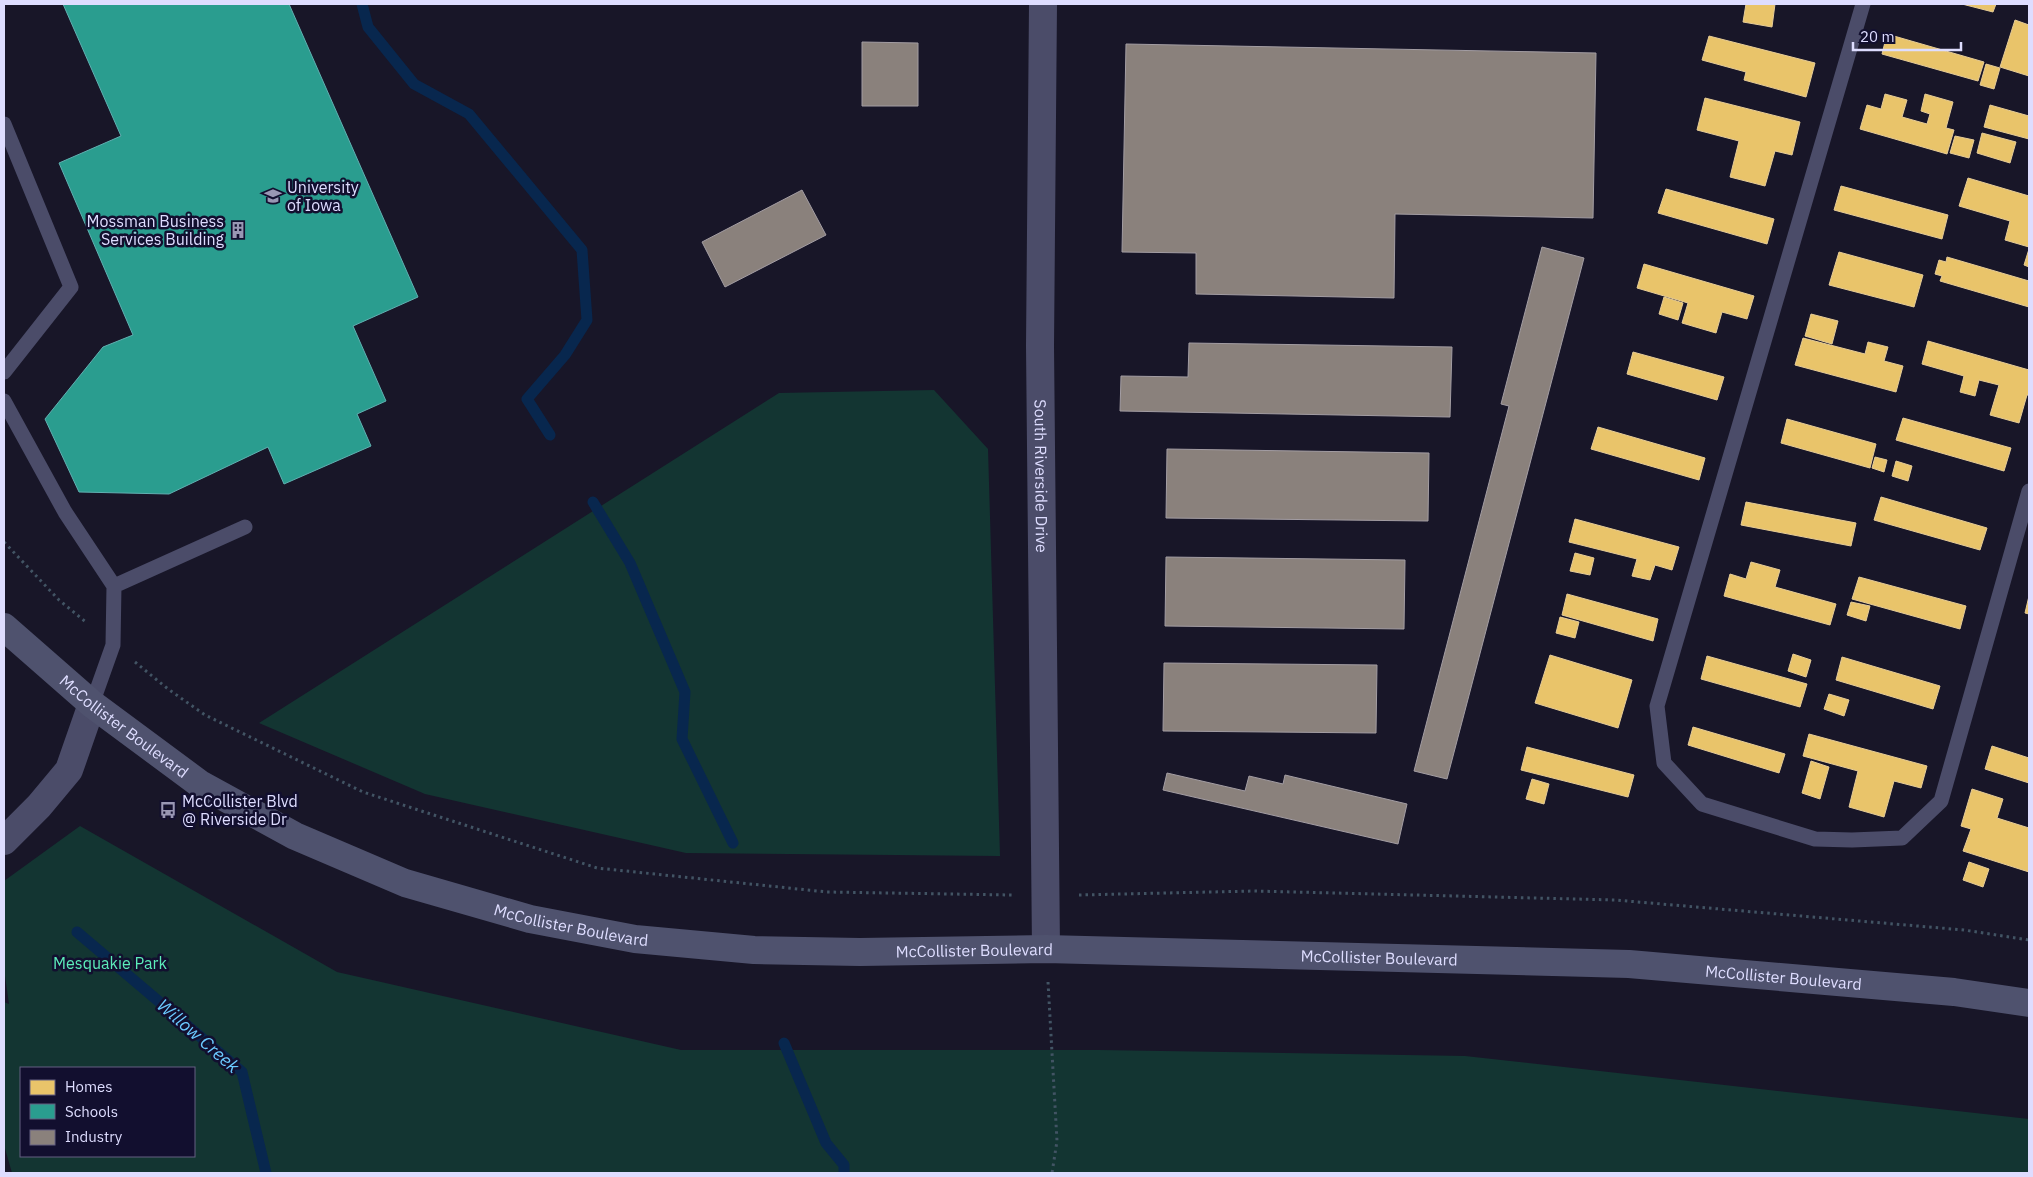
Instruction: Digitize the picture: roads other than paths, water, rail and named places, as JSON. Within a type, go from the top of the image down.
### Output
[{"type":"main road","name":"McCollister Boulevard","points":[[4,628],[92,704],[200,784],[295,836],[405,883],[530,920],[634,939],[754,950],[860,952],[1046,949],[1630,964],[1954,992],[2029,1003]]},
{"type":"street","name":"South Riverside Drive","points":[[1044,4],[1040,346],[1046,949]]},
{"type":"street","points":[[4,841],[39,806],[69,770],[92,704]]},
{"type":"lane","points":[[1863,4],[1657,706],[1664,763],[1702,804],[1720,810],[1815,839],[1902,838],[1941,801],[2029,491]]},
{"type":"lane","points":[[4,124],[71,287],[4,372]]},
{"type":"lane","points":[[4,401],[65,512],[114,586],[113,645],[92,704]]},
{"type":"lane","points":[[114,586],[246,527]]},
{"type":"waterway","points":[[362,4],[368,27],[414,84],[469,114],[582,250],[587,320],[565,355],[527,399],[550,435]]},
{"type":"waterway","points":[[593,502],[630,563],[685,692],[682,739],[733,843]]},
{"type":"waterway","name":"Willow Creek","points":[[77,932],[242,1072],[266,1173]]},
{"type":"waterway","points":[[784,1043],[826,1143],[844,1165],[844,1173]]},
{"type":"place","name":"University of Iowa","points":[[273,196]]},
{"type":"place","name":"Mossman Business Services Building","points":[[238,230]]},
{"type":"place","name":"McCollister Blvd @ Riverside Dr","points":[[168,810]]},
{"type":"park label","name":"Mesquakie Park","points":[[110,963]]}]
